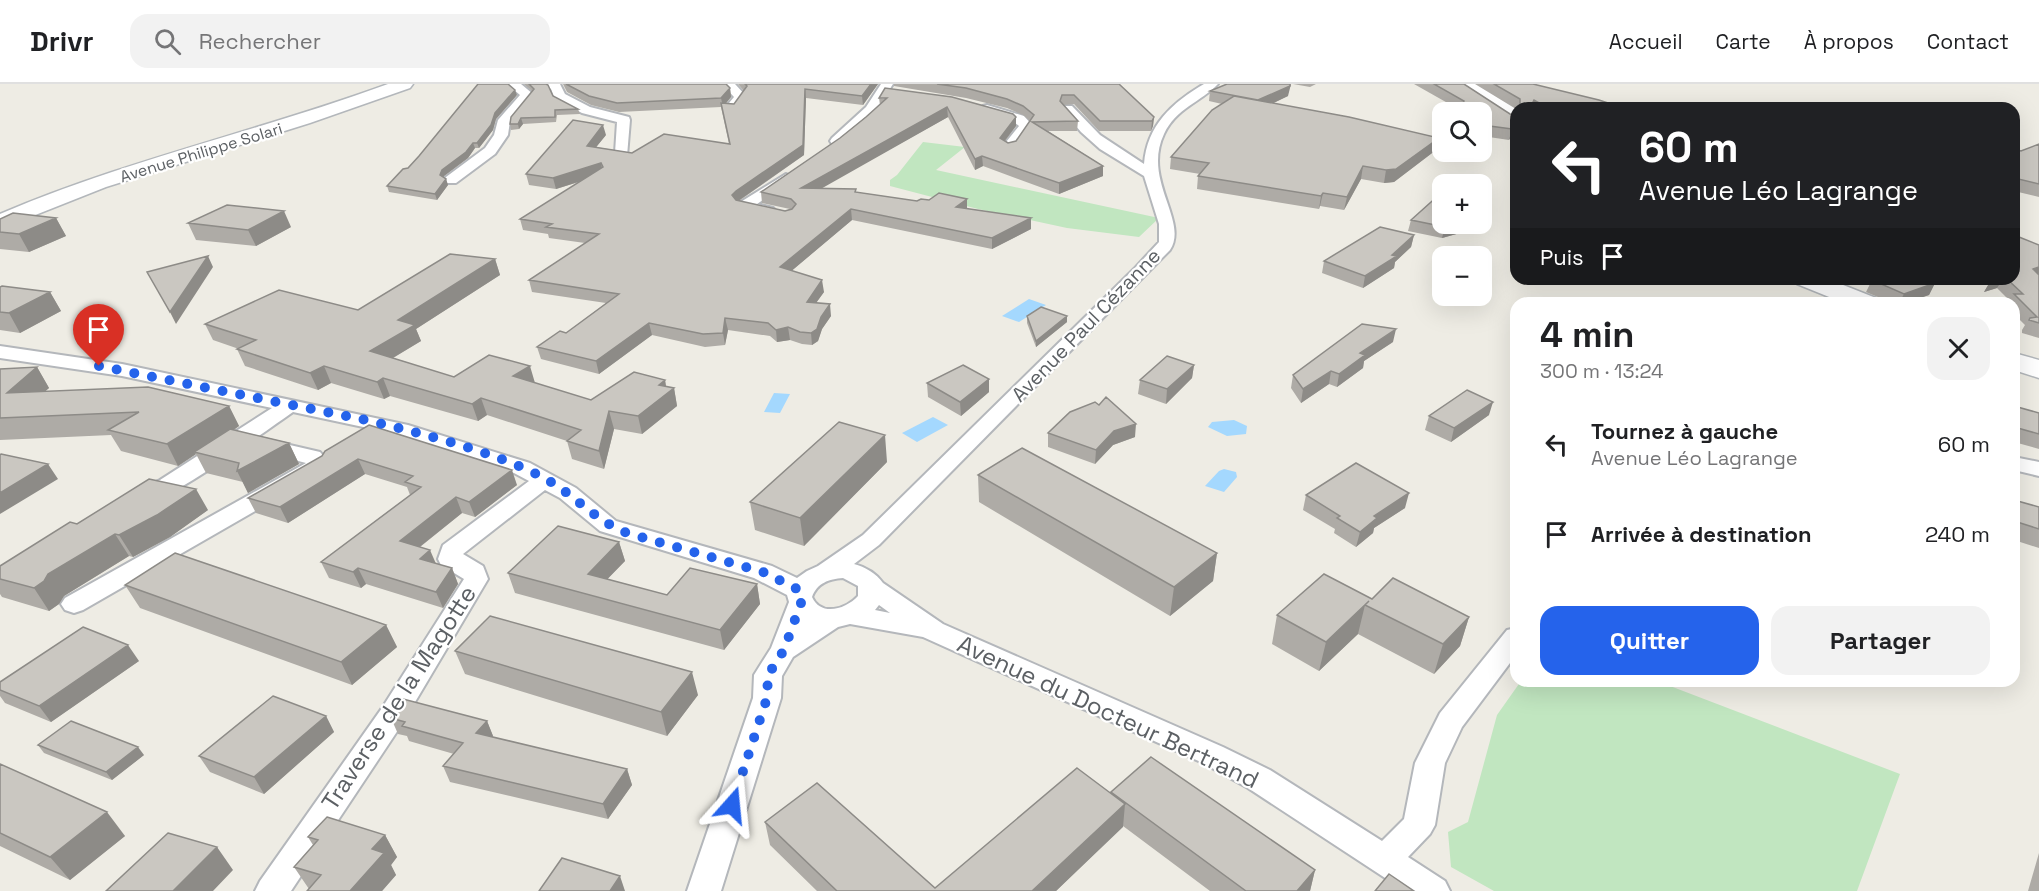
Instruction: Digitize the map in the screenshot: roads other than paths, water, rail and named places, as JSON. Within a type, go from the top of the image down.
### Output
[{"type":"main road","name":"Avenue Philippe Solari","points":[[0,222],[89,187],[339,109],[404,84]]},
{"type":"main road","points":[[1459,84],[1510,116]]},
{"type":"main road","points":[[1471,84],[1510,107]]},
{"type":"main road","points":[[1801,285],[1830,297]]},
{"type":"main road","points":[[1821,285],[1852,297]]},
{"type":"main road","points":[[2020,354],[2039,360]]},
{"type":"main road","points":[[2020,363],[2039,369]]},
{"type":"street","points":[[451,180],[490,151],[501,135],[504,120],[527,94],[513,84]]},
{"type":"street","points":[[550,84],[557,87],[559,96],[586,110],[624,120],[622,153]]},
{"type":"street","points":[[728,84],[741,97],[730,109]]},
{"type":"street","name":"Avenue Paul Cézanne","points":[[810,586],[871,540],[1140,273],[1167,241],[1168,226],[1150,173],[1150,151],[1172,112],[1212,84]]},
{"type":"street","points":[[827,148],[860,122],[888,89]]},
{"type":"street","points":[[973,105],[1019,119],[1026,125],[1009,147]]},
{"type":"street","points":[[1068,109],[1087,133],[1110,150],[1150,173]]},
{"type":"street","points":[[787,215],[744,206],[797,170]]},
{"type":"street","name":"Avenue du Docteur Bertrand","points":[[0,352],[52,358],[401,429],[522,468],[568,493],[608,526],[627,533],[810,586],[850,571],[934,631],[1214,755],[1259,779],[1433,891]]},
{"type":"street","points":[[126,505],[168,485],[290,405]]},
{"type":"street","points":[[74,604],[320,465],[312,457],[239,439]]},
{"type":"street","points":[[2020,464],[2039,469]]},
{"type":"street","name":"Traverse de la Magotte","points":[[272,891],[392,716],[477,579],[474,573],[450,559],[452,551],[545,479]]},
{"type":"street","points":[[784,650],[868,603],[869,583],[865,556],[871,540]]},
{"type":"street","points":[[704,891],[767,698],[768,675],[784,650],[810,586]]},
{"type":"street","name":"Avenue du Docteur Bertrand","points":[[810,586],[812,615],[842,617],[934,631]]},
{"type":"street","points":[[1385,859],[1419,825],[1430,763],[1450,722],[1510,645]]},
{"type":"water","points":[[1029,299],[1046,305],[1019,322],[1002,316]]},
{"type":"water","points":[[774,393],[790,394],[780,413],[764,412]]},
{"type":"water","points":[[933,417],[948,425],[917,442],[902,433]]},
{"type":"water","points":[[1234,420],[1247,426],[1246,434],[1227,436],[1208,427],[1212,422]]},
{"type":"water","points":[[1224,469],[1236,472],[1237,477],[1224,492],[1205,486],[1219,471]]}]
